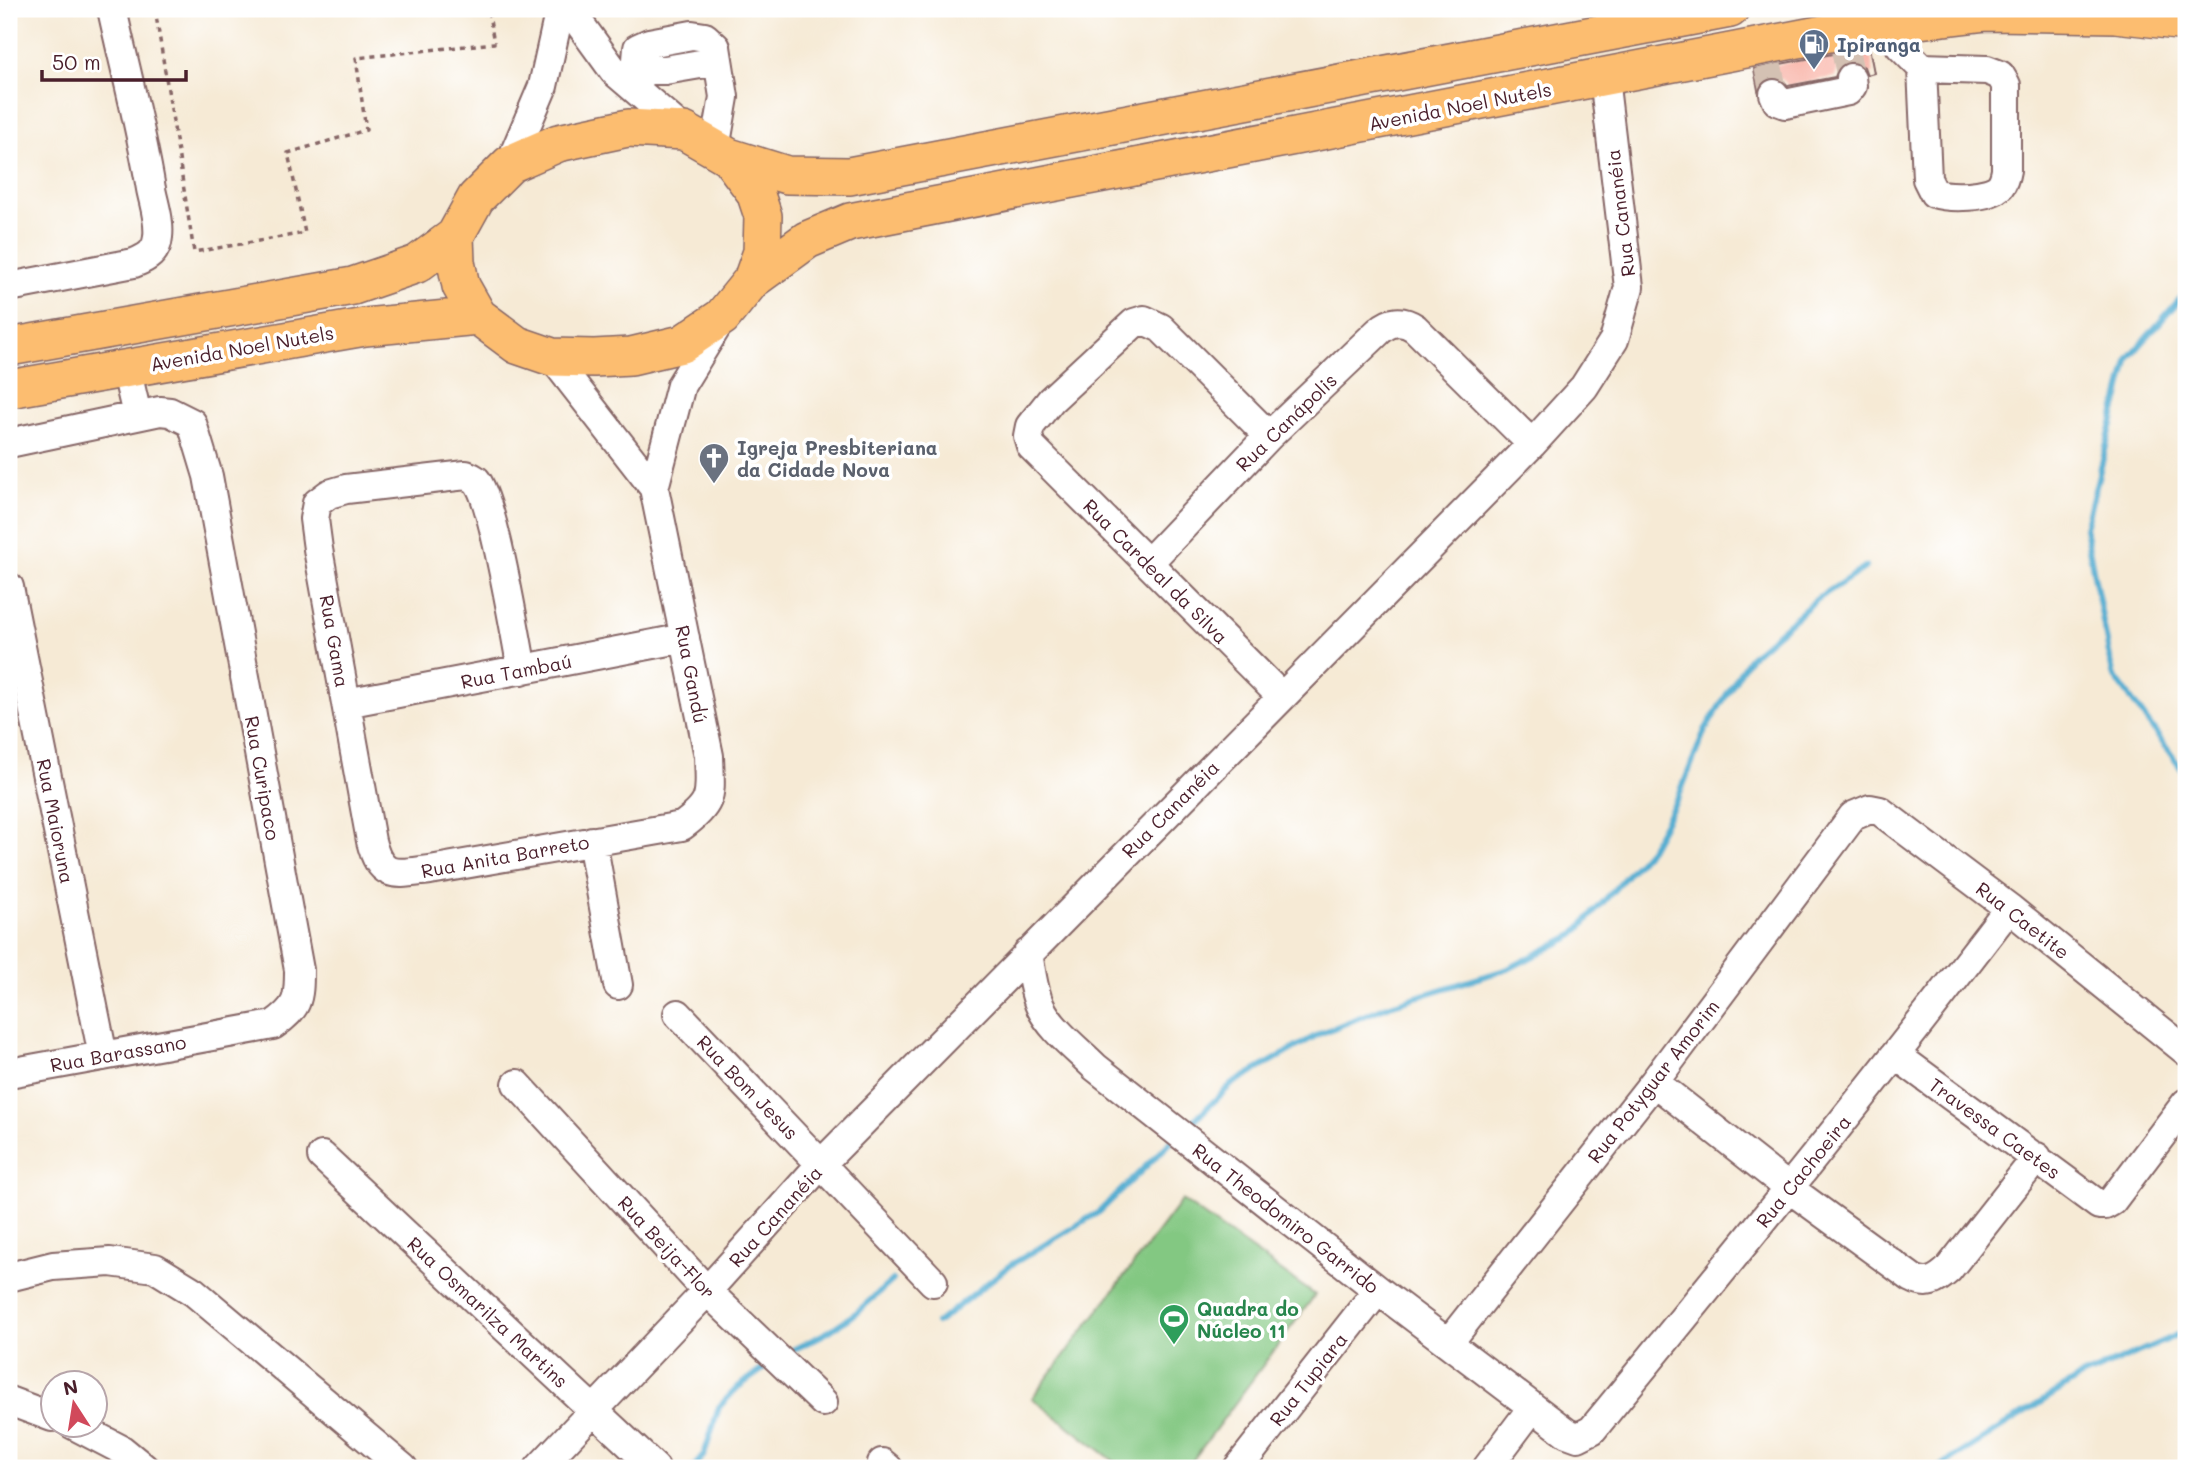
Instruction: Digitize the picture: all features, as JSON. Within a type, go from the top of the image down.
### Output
[{"type":"main road","points":[[9,347],[352,286],[417,264],[455,236],[476,198],[510,164],[558,143],[628,128],[684,131],[722,153],[787,175],[849,176],[1730,9]]},
{"type":"main road","name":"Avenida Noel Nutels","points":[[752,279],[807,240],[850,222],[1604,78],[1766,56],[1843,41],[1892,24],[1987,12],[2115,14],[2186,22]]},
{"type":"main road","points":[[455,236],[456,262],[461,286],[478,316],[517,345],[552,357],[594,358],[644,353],[682,344],[722,317],[752,279],[762,252],[763,216],[755,192],[722,153]]},
{"type":"main road","name":"Avenida Noel Nutels","points":[[9,389],[365,327],[478,316]]},
{"type":"street","points":[[9,287],[134,263],[153,252],[158,239],[158,220],[112,9]]},
{"type":"street","points":[[510,164],[543,86],[561,9]]},
{"type":"street","points":[[569,9],[614,71],[684,131]]},
{"type":"street","points":[[1892,24],[1900,46],[1922,68],[1927,179],[1934,193],[1948,198],[1993,191],[2003,183],[2006,170],[2006,85],[2000,75],[1987,70],[1922,68]]},
{"type":"street","points":[[718,61],[724,97],[722,153]]},
{"type":"street","name":"Rua Cananéia","points":[[539,1468],[707,1291],[821,1164],[1532,444],[1584,387],[1614,340],[1629,287],[1604,78]]},
{"type":"street","points":[[1774,94],[1777,101],[1785,104],[1848,91],[1852,86],[1851,78]]},
{"type":"street","name":"Rua Gandú","points":[[654,488],[681,385],[722,317]]},
{"type":"street","name":"Rua Cardeal da Silva","points":[[1269,436],[1161,328],[1144,320],[1134,323],[1051,400],[1030,426],[1028,436],[1031,446],[1282,696]]},
{"type":"street","name":"Rua Canápolis","points":[[1148,563],[1269,436],[1385,326],[1400,321],[1408,323],[1532,444]]},
{"type":"street","name":"Rua Gandú","points":[[552,357],[654,488],[709,756],[710,787],[706,806],[682,826],[657,830]]},
{"type":"street","points":[[126,368],[137,415]]},
{"type":"street","name":"Rua Curipaco","points":[[9,443],[137,415],[170,412],[191,423],[208,476],[299,970],[299,996],[290,1013],[272,1024],[228,1033]]},
{"type":"street","name":"Rua Gama","points":[[371,841],[314,519],[317,503],[329,494],[346,489],[466,475],[475,480],[484,496],[493,529],[522,670]]},
{"type":"street","name":"Rua Maioruna","points":[[9,587],[103,1056]]},
{"type":"street","name":"Rua Tambaú","points":[[346,703],[685,638]]},
{"type":"street","name":"Rua Caetite","points":[[1853,816],[1870,809],[1880,811],[2009,908],[2186,1051]]},
{"type":"street","name":"Rua Potyguar Amorim","points":[[1448,1342],[1654,1082],[1853,816]]},
{"type":"street","name":"Rua Anita Barreto","points":[[371,841],[376,861],[387,871],[402,873],[465,865],[657,830]]},
{"type":"street","points":[[592,841],[618,985]]},
{"type":"street","name":"Rua Cachoeira","points":[[1592,1430],[1897,1056],[2009,908]]},
{"type":"street","name":"Rua Theodomiro Garrido","points":[[1028,953],[1041,1007],[1056,1029],[1095,1067],[1532,1408],[1567,1433],[1578,1437],[1592,1430]]},
{"type":"street","name":"Rua Bom Jesus","points":[[678,1014],[933,1282]]},
{"type":"street","name":"Rua Barassano","points":[[9,1073],[228,1033]]},
{"type":"street","name":"Travessa Caetes","points":[[1897,1056],[2037,1157],[2092,1201],[2105,1205],[2112,1201],[2186,1103]]},
{"type":"street","points":[[1654,1082],[1790,1189],[1919,1282],[1937,1280],[1948,1270],[2037,1157]]},
{"type":"street","name":"Rua Beija-Flor","points":[[517,1084],[707,1291],[823,1402]]},
{"type":"street","name":"Rua Osmarilza Martins","points":[[322,1156],[655,1468]]},
{"type":"street","points":[[9,1276],[53,1266],[110,1262],[155,1268],[194,1292],[403,1468]]},
{"type":"street","name":"Rua Tupiara","points":[[1238,1468],[1378,1290]]},
{"type":"street","points":[[9,1401],[38,1412]]},
{"type":"street","points":[[1487,1468],[1532,1408]]},
{"type":"street","points":[[89,1438],[115,1459],[144,1468]]},
{"type":"path","points":[[155,9],[194,252],[305,233],[288,153],[366,130],[356,58],[494,43],[488,9]]},
{"type":"green space","name":"Quadra do Núcleo 11","points":[[1182,1200],[1315,1295],[1187,1468],[1123,1468],[1032,1398]]},
{"type":"building","name":"Ipiranga","points":[[1869,47],[1874,73],[1867,75],[1864,67],[1848,62],[1840,65],[1835,77],[1788,86],[1783,80],[1768,79],[1758,90],[1754,69]]},
{"type":"waterway","points":[[2186,292],[2129,358],[2085,528],[2113,674],[2186,775]]},
{"type":"waterway","points":[[1186,1128],[1232,1084],[1319,1034],[1390,1005],[1508,969],[1574,935],[1650,849],[1678,798],[1705,730],[1749,658],[1817,599],[1866,567]]},
{"type":"waterway","points":[[937,1323],[1009,1266],[1099,1212],[1175,1138]]},
{"type":"waterway","points":[[785,1354],[828,1332],[856,1313],[893,1280]]},
{"type":"waterway","points":[[1938,1468],[2077,1379],[2186,1331]]},
{"type":"waterway","points":[[693,1468],[704,1455],[719,1407],[738,1387],[770,1364]]},
{"type":"tunnel","points":[[1845,50],[1851,78]]},
{"type":"tunnel","points":[[1768,66],[1774,94]]},
{"type":"place","name":"Ipiranga","points":[[1814,71]]},
{"type":"place","name":"Igreja Presbiteriana da Cidade Nova","points":[[714,485]]},
{"type":"place","name":"Quadra do Núcleo 11","points":[[1174,1346]]}]
